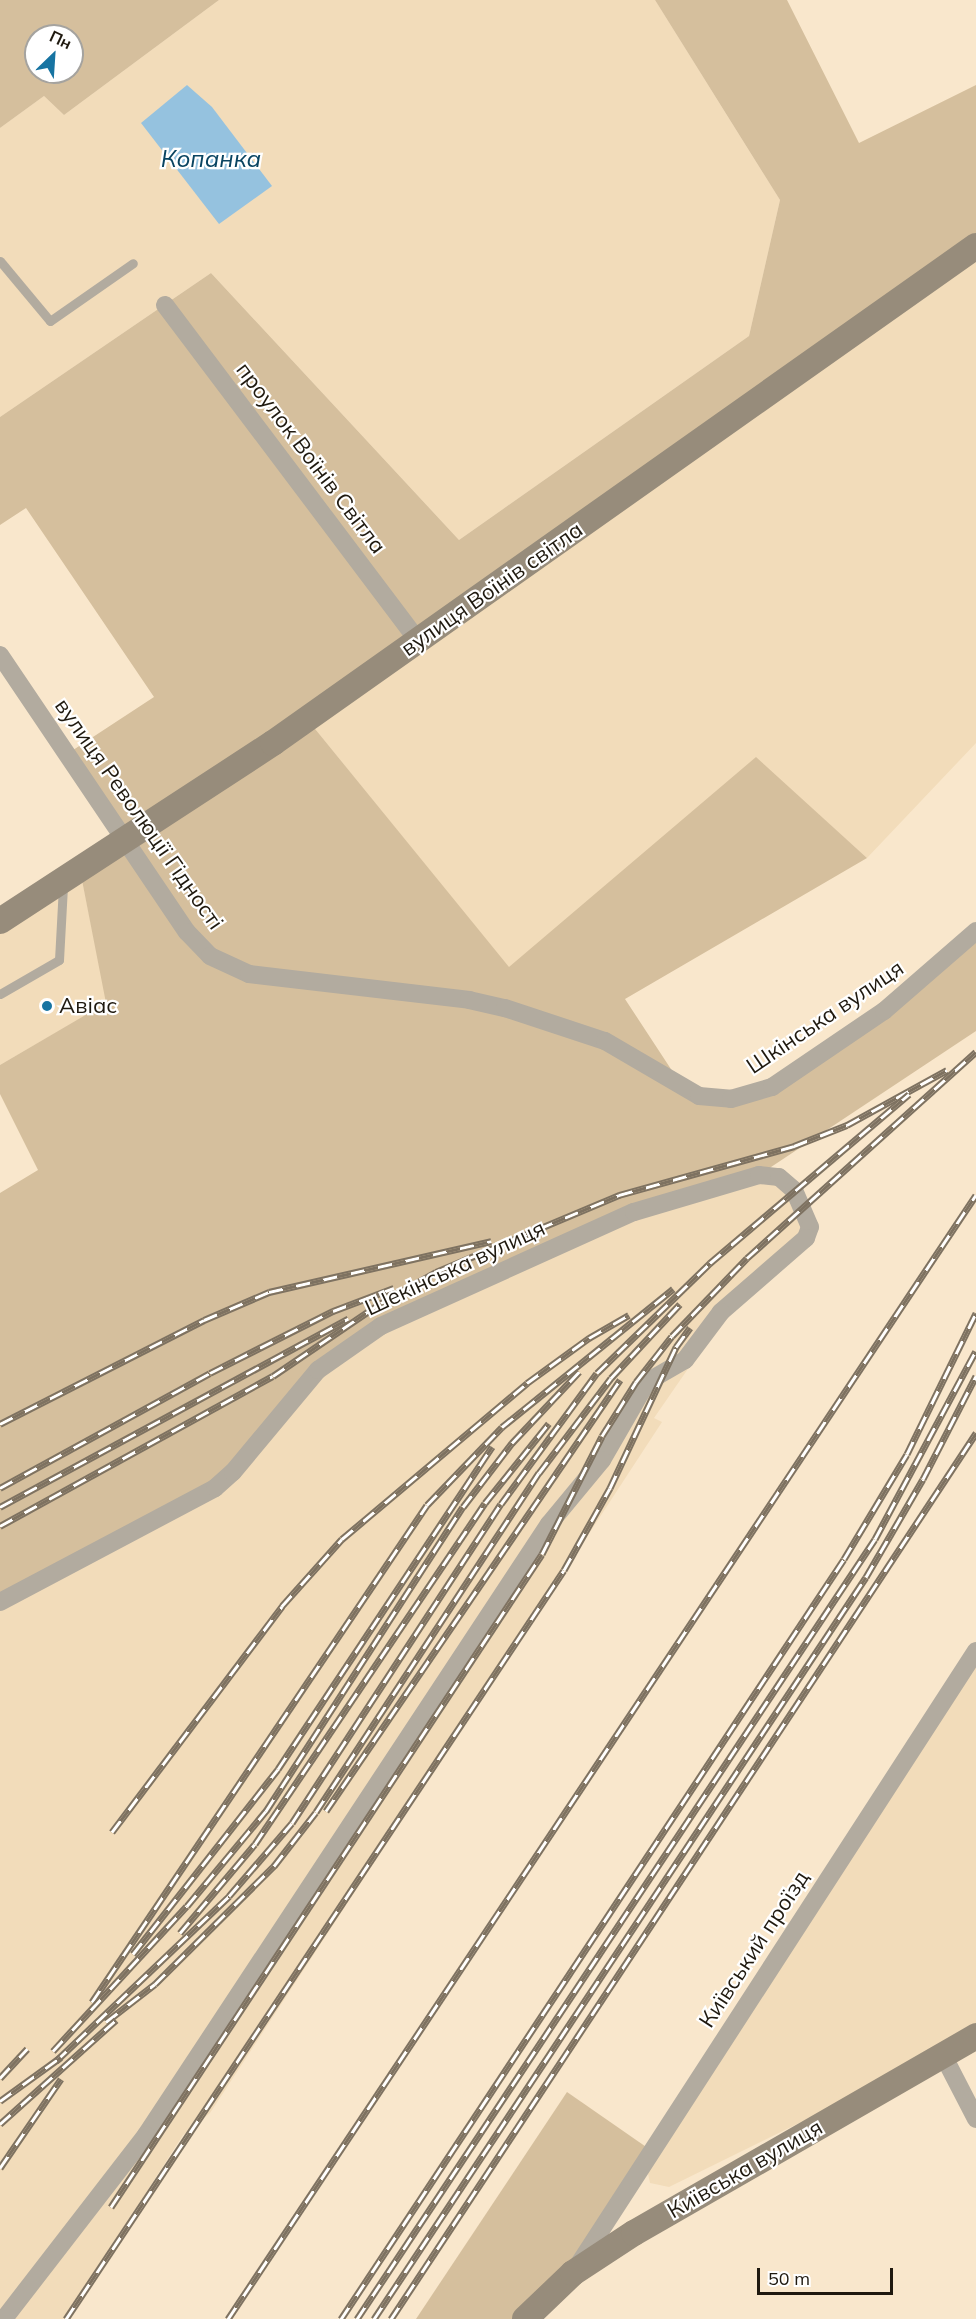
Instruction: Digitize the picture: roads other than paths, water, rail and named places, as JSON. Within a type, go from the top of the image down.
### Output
[{"type":"street","name":"вулиця Воїнів світла","points":[[0,921],[125,841],[418,641],[976,246]]},
{"type":"street","name":"проулок Воїнів Світла","points":[[165,304],[418,641]]},
{"type":"street","name":"вулиця Революції Гідності","points":[[0,655],[6,676],[125,841],[187,932],[210,956],[235,969],[267,979],[469,1000],[505,1008],[605,1041],[684,1089]]},
{"type":"street","name":"Шкінська вулиця","points":[[684,1089],[699,1096],[731,1099],[772,1087],[902,998],[976,931]]},
{"type":"street","name":"Шекінська вулиця","points":[[0,1602],[215,1488],[233,1472],[318,1370],[381,1326],[634,1212],[759,1175],[779,1177],[789,1182],[810,1227],[806,1238],[721,1312],[685,1360],[647,1382],[602,1460],[549,1524],[146,2134],[4,2319]]},
{"type":"street","name":"Київський проїзд","points":[[573,2273],[976,1651]]},
{"type":"street","name":"Київська вулиця","points":[[525,2319],[573,2273],[634,2233],[976,2036]]},
{"type":"street","points":[[943,2055],[976,2119]]},
{"type":"lane","points":[[0,261],[50,321],[133,263]]},
{"type":"lane","points":[[0,994],[55,966],[59,960],[63,881]]},
{"type":"water","name":"Копанка","points":[[187,85],[212,107],[272,186],[219,224],[141,123]]},
{"type":"railway","points":[[111,2207],[542,1554],[602,1436],[636,1382],[672,1336],[747,1258],[976,1052]]},
{"type":"railway","points":[[0,1526],[273,1376],[381,1303],[436,1272],[619,1195],[794,1146],[847,1125],[947,1070]]},
{"type":"railway","points":[[56,2061],[229,1896],[292,1823],[501,1504],[597,1373],[710,1263],[909,1094]]},
{"type":"railway","points":[[228,2319],[976,1195]]},
{"type":"railway","points":[[0,1424],[204,1320],[269,1292],[491,1241]]},
{"type":"railway","points":[[0,1488],[210,1373],[333,1311],[394,1288]]},
{"type":"railway","points":[[92,2002],[427,1505],[502,1427],[673,1289]]},
{"type":"railway","points":[[106,2022],[155,1984],[274,1866],[316,1812],[539,1473],[611,1378],[680,1304]]},
{"type":"railway","points":[[341,2319],[844,1559],[907,1454],[976,1313]]},
{"type":"railway","points":[[112,1832],[282,1606],[342,1539],[527,1383],[589,1338],[629,1315]]},
{"type":"railway","points":[[0,1507],[348,1319]]},
{"type":"railway","points":[[66,2319],[564,1570],[610,1488],[676,1347],[690,1328]]},
{"type":"railway","points":[[357,2319],[875,1539],[976,1351]]},
{"type":"railway","points":[[53,2051],[187,1906],[266,1811],[463,1507],[512,1443],[579,1372]]},
{"type":"railway","points":[[374,2319],[866,1577],[923,1479],[976,1376]]},
{"type":"railway","points":[[326,1811],[620,1380]]},
{"type":"railway","points":[[180,1933],[255,1844],[485,1503],[549,1423]]},
{"type":"railway","points":[[391,2319],[976,1433]]},
{"type":"railway","points":[[133,1954],[278,1769],[492,1447]]},
{"type":"railway","points":[[0,2124],[116,2020]]},
{"type":"railway","points":[[0,2078],[27,2049]]},
{"type":"railway","points":[[0,2101],[61,2057]]},
{"type":"railway","points":[[0,2168],[61,2079]]},
{"type":"place","name":"Авіас","points":[[47,1006]]}]
